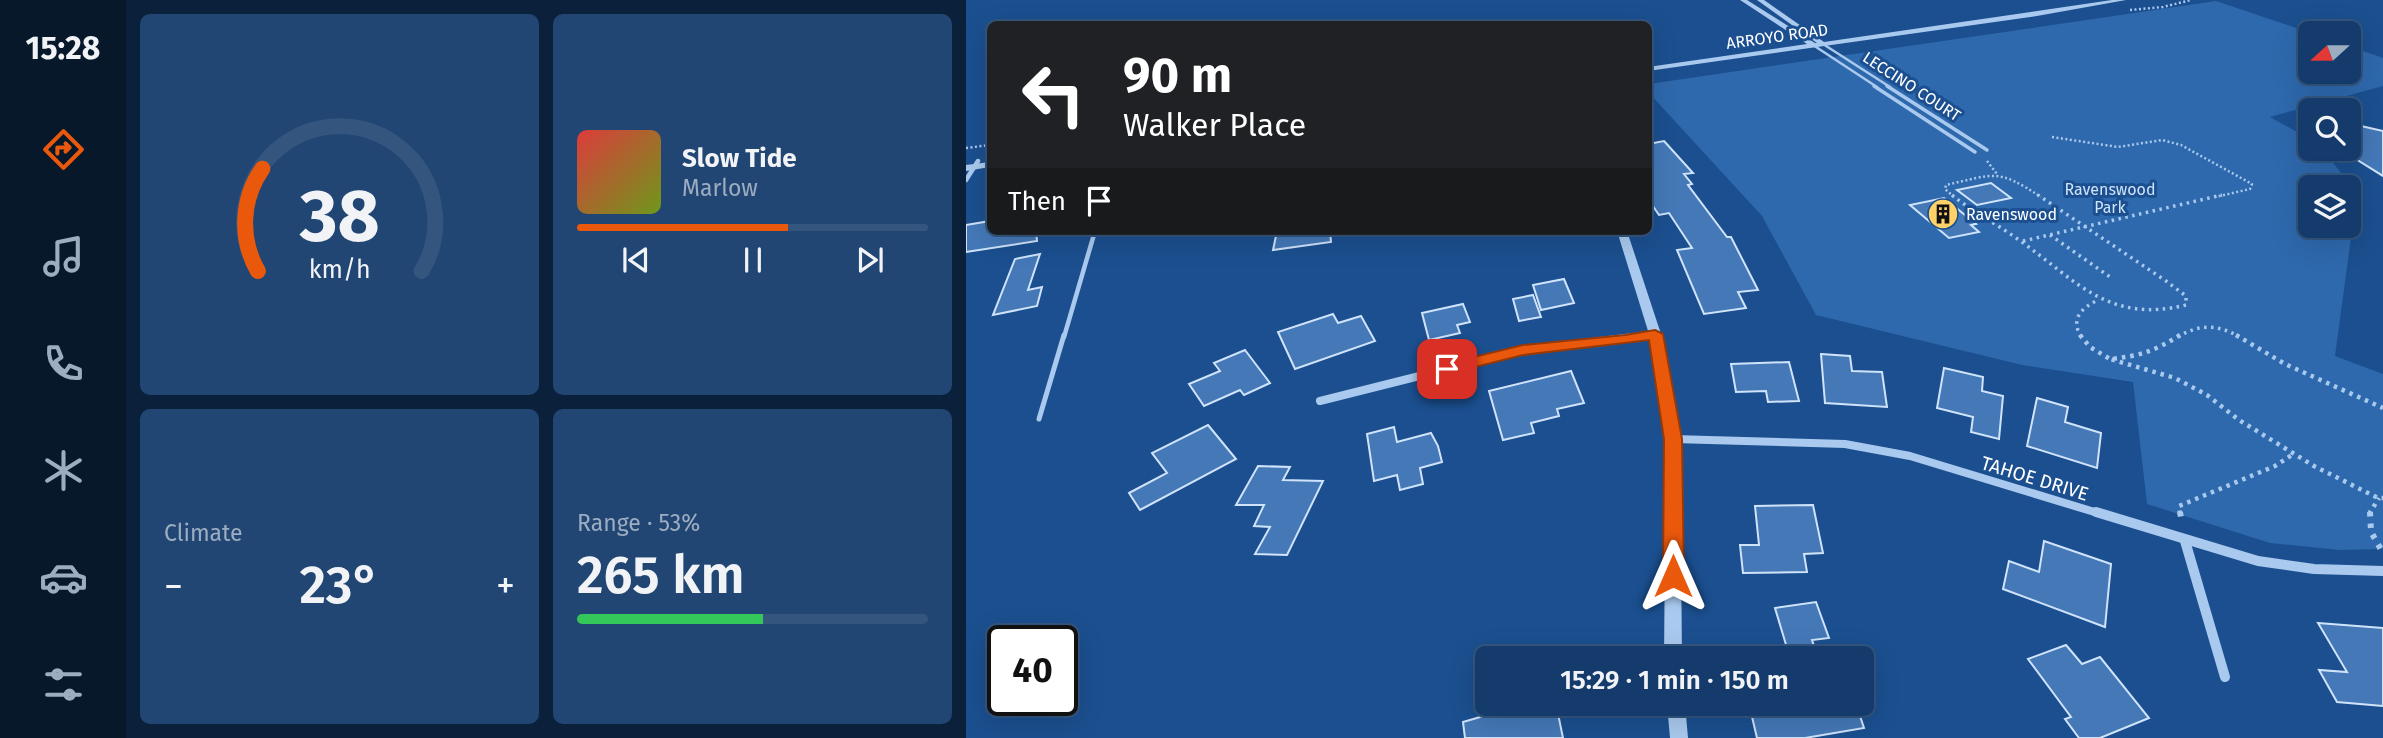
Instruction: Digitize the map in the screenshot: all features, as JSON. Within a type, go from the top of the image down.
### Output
[{"type":"street","points":[[1742,0],[1813,45]]},
{"type":"street","points":[[1760,0],[1823,44]]},
{"type":"street","name":"ARROYO ROAD","points":[[1652,68],[1910,32],[1930,32],[2123,0]]},
{"type":"street","points":[[966,180],[971,165]]},
{"type":"street","points":[[1623,235],[1655,334],[1673,439],[1673,646]]},
{"type":"street","points":[[1320,401],[1523,350],[1625,340],[1655,334]]},
{"type":"street","name":"TAHOE DRIVE","points":[[1673,439],[1845,444],[1910,456],[2258,561],[2314,569],[2383,571]]},
{"type":"street","points":[[2185,541],[2225,677]]},
{"type":"street","points":[[1677,716],[1679,738]]},
{"type":"lane","name":"LECCINO COURT","points":[[1823,44],[1987,150]]},
{"type":"lane","name":"LECCINO COURT","points":[[1813,45],[1975,152]]},
{"type":"lane","points":[[1040,419],[1094,235]]},
{"type":"path","points":[[2022,242],[2250,189],[2252,184],[2181,145],[2162,140],[2118,147],[2052,137]]},
{"type":"path","points":[[1988,175],[2007,176],[2086,228],[2186,296],[2186,304],[2173,310],[2138,309],[2099,300],[2074,284],[2022,242],[1951,195],[1945,188],[1946,184],[1988,175]]},
{"type":"path","points":[[2050,235],[2113,279]]},
{"type":"path","points":[[2099,300],[2084,305],[2077,315],[2076,328],[2085,344],[2110,359],[2175,378],[2207,395],[2239,420],[2295,453],[2381,499],[2367,523],[2371,537],[2383,553]]},
{"type":"path","points":[[2110,359],[2134,357],[2155,351],[2191,328],[2218,327],[2230,331],[2285,364],[2383,408]]},
{"type":"path","points":[[2185,541],[2179,506],[2275,466],[2295,453]]},
{"type":"green space","name":"Ravenswood Park","points":[[2216,1],[2298,29],[2298,84],[2361,84],[2361,50],[2383,58],[2383,86],[2339,98],[2298,98],[2298,109],[2270,117],[2298,132],[2298,161],[2332,161],[2343,175],[2298,175],[2298,238],[2351,238],[2335,356],[2383,374],[2383,549],[2340,550],[2270,543],[2147,504],[2133,382],[2022,365],[1816,315],[1762,216],[1652,96],[1652,84]]},
{"type":"building","points":[[2361,126],[2383,131],[2383,176],[2359,161]]},
{"type":"building","points":[[1664,141],[1693,173],[1684,174],[1692,184],[1688,185],[1727,237],[1731,237],[1758,290],[1738,292],[1746,308],[1704,314],[1677,250],[1692,248],[1669,213],[1659,215],[1652,205],[1652,143]]},
{"type":"building","name":"Ravenswood","points":[[1991,183],[2011,198],[1977,205],[1957,190]]},
{"type":"building","name":"Ravenswood","points":[[1944,198],[1976,224],[1971,225],[1979,232],[1949,238],[1910,205]]},
{"type":"building","points":[[987,222],[987,235],[1036,235],[1037,241],[966,252],[966,225]]},
{"type":"building","points":[[1276,235],[1330,235],[1331,242],[1273,250]]},
{"type":"building","points":[[1040,254],[1028,290],[1042,287],[1037,306],[993,315],[1015,259]]},
{"type":"building","points":[[1564,279],[1574,303],[1541,310],[1533,285]]},
{"type":"building","points":[[1533,295],[1541,317],[1519,321],[1513,299]]},
{"type":"building","points":[[1463,304],[1470,322],[1457,325],[1460,333],[1429,340],[1422,313]]},
{"type":"building","points":[[1333,314],[1338,323],[1361,316],[1375,341],[1295,369],[1278,332]]},
{"type":"building","points":[[1245,350],[1270,383],[1244,395],[1240,390],[1204,406],[1189,384],[1220,371],[1214,363]]},
{"type":"building","points":[[1821,354],[1850,356],[1852,371],[1882,372],[1887,407],[1825,403]]},
{"type":"building","points":[[1789,362],[1799,401],[1768,402],[1766,391],[1736,392],[1731,364]]},
{"type":"building","points":[[1944,368],[1983,377],[1982,391],[2003,396],[1999,439],[1971,432],[1973,417],[1937,408]]},
{"type":"building","points":[[1571,371],[1584,403],[1557,409],[1559,416],[1531,423],[1534,433],[1503,440],[1489,391]]},
{"type":"building","points":[[2037,398],[2068,407],[2065,422],[2101,433],[2097,468],[2027,446]]},
{"type":"building","points":[[1208,425],[1236,459],[1140,510],[1129,493],[1167,473],[1152,453]]},
{"type":"building","points":[[1394,427],[1397,442],[1431,433],[1438,446],[1442,462],[1420,468],[1423,484],[1400,490],[1397,475],[1374,481],[1367,434]]},
{"type":"building","points":[[1258,466],[1290,467],[1283,480],[1323,481],[1287,555],[1255,554],[1270,527],[1254,526],[1264,505],[1236,505]]},
{"type":"building","points":[[1813,505],[1823,553],[1804,554],[1807,572],[1743,573],[1740,545],[1759,545],[1755,506]]},
{"type":"building","points":[[2044,541],[2111,564],[2105,627],[2003,589],[2009,561],[2039,572]]},
{"type":"building","points":[[1816,602],[1829,638],[1812,640],[1814,646],[1786,646],[1775,608]]},
{"type":"building","points":[[2318,623],[2383,628],[2383,706],[2337,702],[2319,670],[2347,672]]},
{"type":"building","points":[[2066,645],[2082,664],[2100,657],[2149,718],[2100,738],[2079,738],[2065,719],[2071,717],[2028,659]]},
{"type":"building","points":[[1484,716],[1558,716],[1563,738],[1465,738],[1463,722]]},
{"type":"building","points":[[1752,716],[1860,716],[1864,728],[1805,738],[1757,738]]},
{"type":"place","name":"Ravenswood","points":[[1943,214]]},
{"type":"route","points":[[1447,369],[1523,350],[1625,340],[1655,334],[1673,439],[1673,576]]}]
